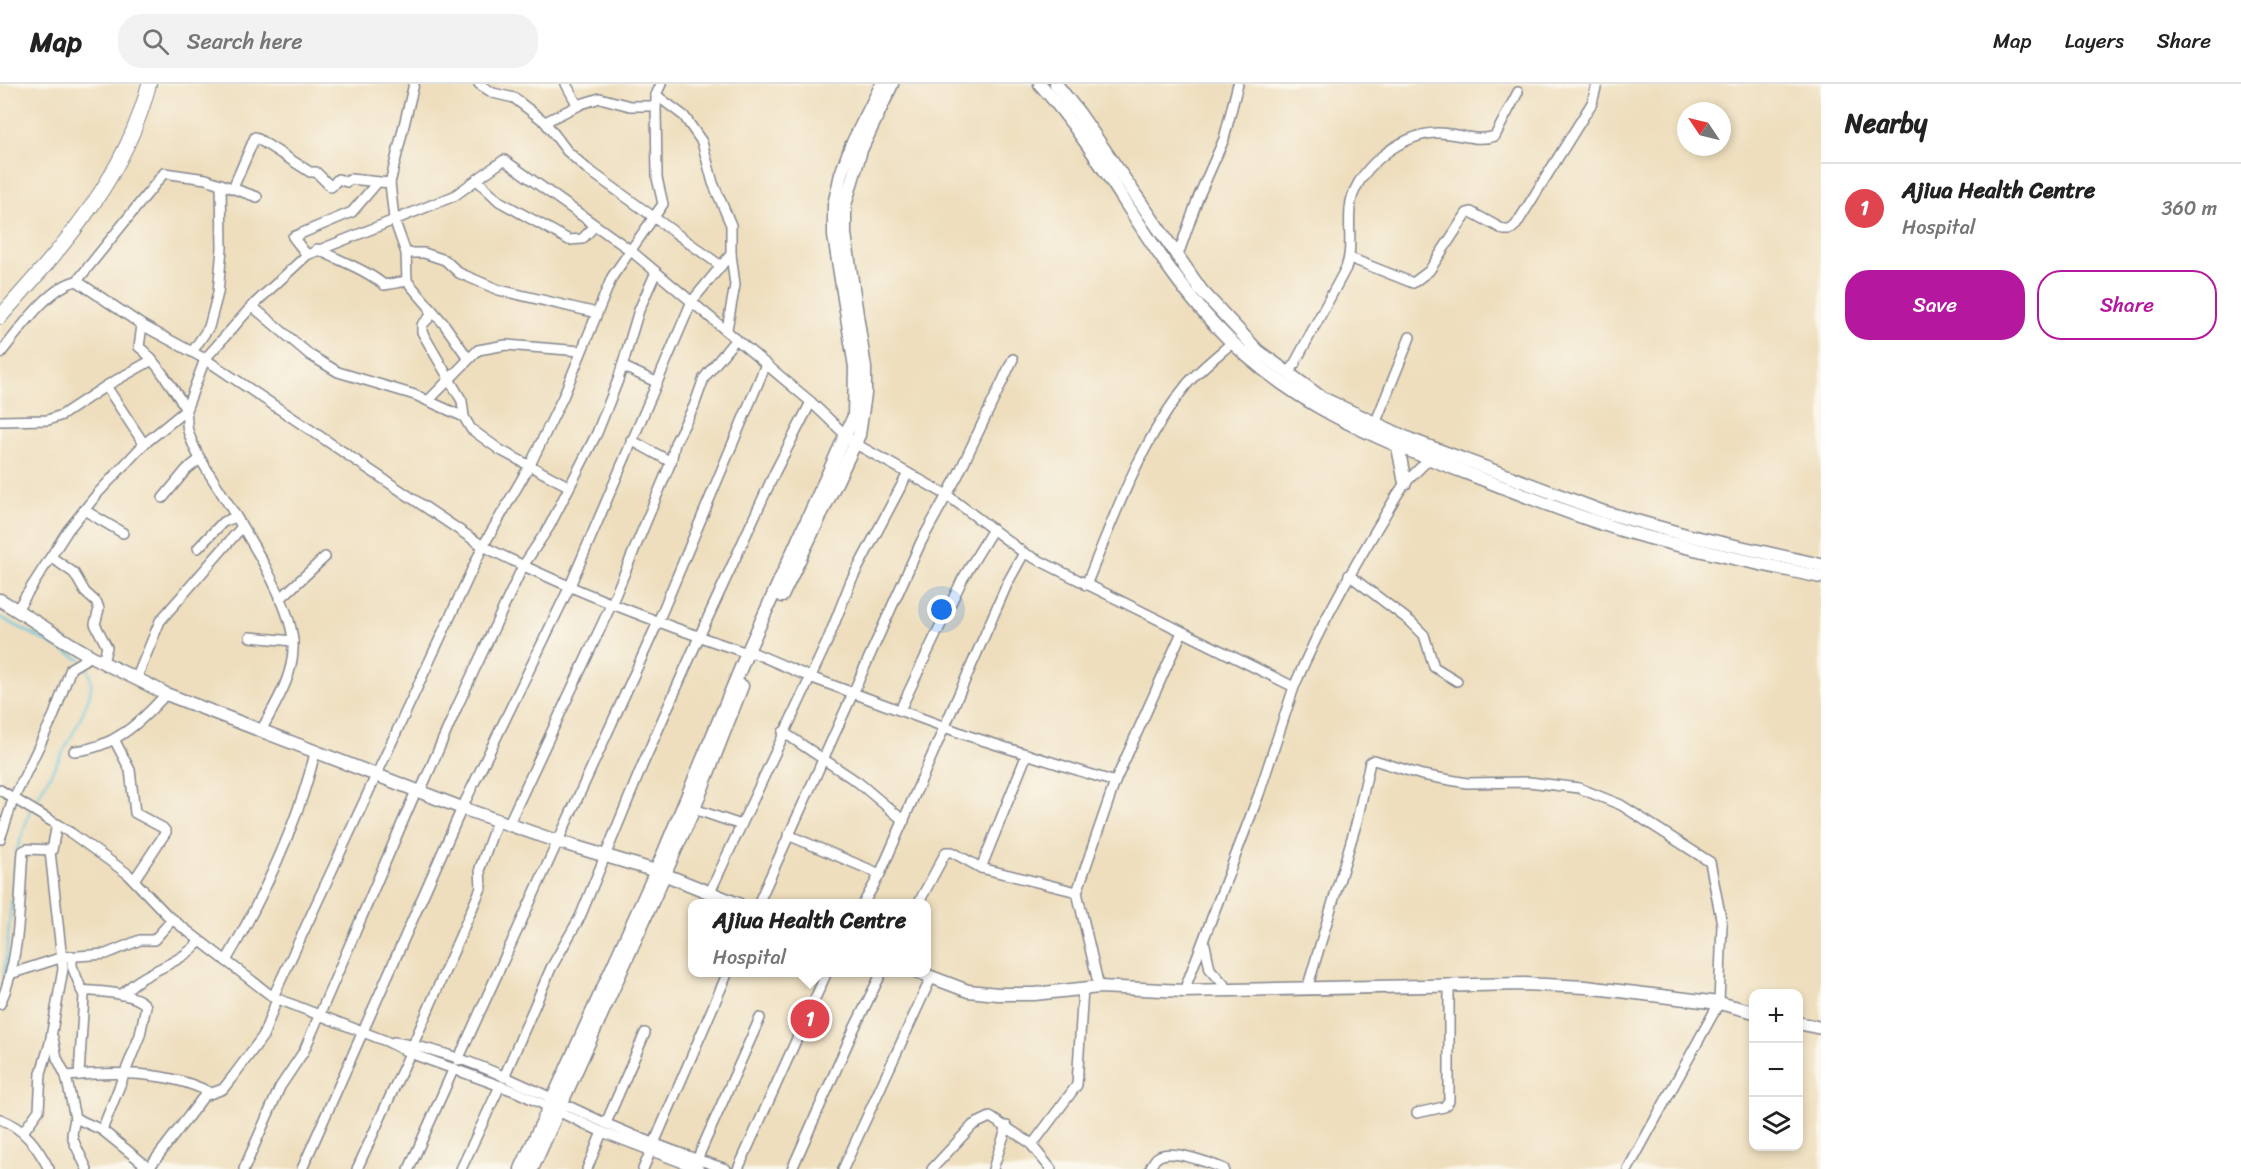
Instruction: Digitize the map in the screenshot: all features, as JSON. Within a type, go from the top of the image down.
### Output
[{"type":"highway","points":[[0,317],[72,236],[94,207],[116,171],[133,135],[149,84]]},
{"type":"main road","points":[[521,1169],[555,1105],[660,872],[750,653],[843,435],[854,416],[856,384],[834,236],[834,205],[841,174],[851,146],[882,84]]},
{"type":"main road","points":[[660,872],[694,809],[750,653],[859,435],[865,368],[844,234],[845,205],[861,150],[892,84]]},
{"type":"main road","points":[[1040,84],[1079,134],[1189,295],[1233,342],[1315,407],[1398,447],[1576,515],[1628,532],[1821,577]]},
{"type":"main road","points":[[1056,84],[1079,113],[1201,290],[1258,351],[1322,398],[1374,424],[1604,512],[1686,535],[1821,565]]},
{"type":"main road","points":[[1398,447],[1405,483]]},
{"type":"main road","points":[[0,600],[88,658],[103,662],[126,675],[137,677],[166,694],[502,823],[660,872],[728,899]]},
{"type":"main road","points":[[931,978],[968,991],[998,994],[1034,994],[1099,987],[1184,991],[1449,985],[1575,986],[1719,1003],[1749,1011]]},
{"type":"main road","points":[[1803,1024],[1821,1028]]},
{"type":"main road","points":[[532,1169],[555,1105]]},
{"type":"street","points":[[414,84],[390,183],[394,219],[406,253],[407,281],[444,324],[468,358]]},
{"type":"street","points":[[479,84],[493,93],[514,98],[545,122],[567,151],[586,168],[721,266]]},
{"type":"street","points":[[566,84],[578,106]]},
{"type":"street","points":[[66,1076],[124,1074],[155,1076],[209,1092],[223,1089],[263,1036],[275,998],[375,776],[483,546],[530,465],[612,277],[664,202],[659,192],[657,178],[656,95],[661,84]]},
{"type":"street","points":[[1177,258],[1198,198],[1224,139],[1238,84]]},
{"type":"street","points":[[1350,258],[1413,283],[1429,271],[1467,213],[1471,212],[1504,230],[1509,230],[1516,225],[1592,103],[1597,84]]},
{"type":"street","points":[[1289,374],[1350,258],[1352,195],[1374,161],[1417,137],[1436,133],[1479,139],[1495,136],[1518,92]]},
{"type":"street","points":[[656,95],[684,116],[702,142],[713,183],[731,225],[731,254],[735,285],[727,329]]},
{"type":"street","points":[[545,122],[600,98],[630,106],[656,106]]},
{"type":"street","points":[[233,188],[255,137],[310,172],[316,172],[332,187],[338,179],[376,184],[390,183]]},
{"type":"street","points":[[261,732],[288,676],[293,641],[290,624],[280,599],[236,517],[200,459],[188,430],[186,410],[205,359],[252,306],[307,255],[317,249],[454,196],[478,181],[504,160],[630,250],[727,329],[854,443],[907,475],[947,495],[1024,553],[1294,687]]},
{"type":"street","points":[[0,354],[51,296],[60,288],[77,281],[160,175],[164,173],[221,184],[256,197]]},
{"type":"street","points":[[478,181],[499,201],[569,240],[582,239],[595,226]]},
{"type":"street","points":[[192,352],[209,327],[218,293],[222,248],[221,184]]},
{"type":"street","points":[[307,255],[293,237],[352,212],[376,184]]},
{"type":"street","points":[[317,249],[354,269],[366,271],[384,285],[407,281]]},
{"type":"street","points":[[406,253],[424,253],[445,260],[459,273],[499,290],[597,314]]},
{"type":"street","points":[[302,1169],[462,808],[570,586],[692,301],[731,254]]},
{"type":"street","points":[[244,1169],[280,1087],[304,1051],[418,792],[523,567],[549,527],[597,433],[622,366],[639,310],[656,272]]},
{"type":"street","points":[[77,281],[142,325],[205,359],[483,546],[523,567],[658,622],[750,653],[946,728],[1115,782]]},
{"type":"street","points":[[252,306],[310,355],[338,372],[428,401],[464,417]]},
{"type":"street","points":[[430,309],[430,317],[422,325],[422,332],[462,401],[464,417],[471,429],[484,440],[568,486]]},
{"type":"street","points":[[142,325],[139,347],[147,352],[186,410]]},
{"type":"street","points":[[1374,424],[1410,337]]},
{"type":"street","points":[[357,1169],[481,888],[480,868],[612,603],[671,462],[675,442],[694,405],[704,378],[736,339]]},
{"type":"street","points":[[1086,585],[1138,463],[1156,427],[1189,381],[1233,342]]},
{"type":"street","points":[[428,401],[449,377],[478,350],[506,345],[581,351]]},
{"type":"street","points":[[760,899],[921,542],[947,495],[1013,359]]},
{"type":"street","points":[[0,421],[48,420],[62,415],[106,386],[152,360]]},
{"type":"street","points":[[409,1169],[556,841],[658,622],[766,364]]},
{"type":"street","points":[[622,366],[656,382]]},
{"type":"street","points":[[106,386],[144,444]]},
{"type":"street","points":[[461,1169],[502,1081],[550,968],[580,917],[699,637],[775,472],[811,402]]},
{"type":"street","points":[[16,610],[84,510],[144,444],[186,410]]},
{"type":"street","points":[[631,440],[671,462]]},
{"type":"street","points":[[163,498],[186,470],[200,459]]},
{"type":"street","points":[[1184,991],[1259,794],[1294,687],[1325,618],[1405,483],[1430,459]]},
{"type":"street","points":[[710,892],[810,677],[851,581],[907,475]]},
{"type":"street","points":[[84,510],[123,533]]},
{"type":"street","points":[[198,548],[223,522],[236,517]]},
{"type":"street","points":[[137,677],[160,621],[241,528]]},
{"type":"street","points":[[900,710],[962,580],[993,529]]},
{"type":"street","points":[[865,899],[880,874],[946,728],[1008,582],[1024,553]]},
{"type":"street","points":[[51,557],[74,573],[85,592],[97,603],[99,609],[95,624],[107,647],[103,662]]},
{"type":"street","points":[[280,599],[325,558]]},
{"type":"street","points":[[1349,575],[1411,622],[1424,635],[1434,667],[1457,681]]},
{"type":"street","points":[[1099,987],[1077,892],[1115,782],[1182,632]]},
{"type":"street","points":[[250,637],[293,641]]},
{"type":"street","points":[[0,838],[13,800],[54,715],[73,665],[88,658]]},
{"type":"street","points":[[74,751],[92,749],[114,739],[145,718],[166,694]]},
{"type":"street","points":[[783,732],[859,783],[904,821]]},
{"type":"street","points":[[114,739],[130,770],[135,813],[163,828],[166,832],[134,880]]},
{"type":"street","points":[[226,961],[256,910],[308,780],[315,753]]},
{"type":"street","points":[[981,868],[1027,754]]},
{"type":"street","points":[[1307,989],[1357,821],[1367,765],[1374,760],[1422,776],[1467,783],[1529,782],[1579,788],[1621,805],[1710,862],[1722,924],[1719,1003],[1628,1169]]},
{"type":"street","points":[[1,788],[13,800],[57,825],[134,880],[173,920],[275,998],[364,1033],[502,1081],[604,1128],[696,1166],[726,1169]]},
{"type":"street","points":[[694,809],[741,825]]},
{"type":"street","points":[[57,825],[50,851],[67,956],[81,990],[82,1037],[79,1075]]},
{"type":"street","points":[[788,835],[880,874]]},
{"type":"street","points":[[0,1004],[10,974],[16,941],[23,851],[27,849],[50,851]]},
{"type":"street","points":[[920,899],[946,852],[952,852],[981,868],[1077,892]]},
{"type":"street","points":[[10,974],[67,956],[106,954],[140,940],[154,940],[173,920]]},
{"type":"street","points":[[122,995],[131,985],[190,953],[200,941]]},
{"type":"street","points":[[1204,942],[1210,969],[1228,990]]},
{"type":"street","points":[[23,1132],[39,1110],[41,1073],[67,956]]},
{"type":"street","points":[[643,1169],[727,977]]},
{"type":"street","points":[[738,1169],[825,977]]},
{"type":"street","points":[[792,1169],[880,977]]},
{"type":"street","points":[[843,1169],[931,978]]},
{"type":"street","points":[[1417,1113],[1444,1107],[1449,1101],[1449,985]]},
{"type":"street","points":[[1032,1145],[1077,1085],[1083,988]]},
{"type":"street","points":[[81,990],[122,995],[142,1001],[146,1006],[140,1035],[102,1130]]},
{"type":"street","points":[[696,1166],[760,1018]]},
{"type":"street","points":[[52,1030],[57,1058],[66,1076],[75,1118],[72,1134],[74,1142],[87,1169]]},
{"type":"street","points":[[587,1169],[645,1033]]},
{"type":"street","points":[[75,1118],[102,1130],[149,1167],[186,1116],[209,1092]]},
{"type":"street","points":[[932,1169],[980,1120],[990,1117],[1007,1126],[1032,1145],[1051,1169]]},
{"type":"street","points":[[0,1119],[33,1140],[49,1169]]},
{"type":"street","points":[[993,1169],[1007,1126]]},
{"type":"street","points":[[1150,1169],[1156,1158],[1164,1155],[1196,1159],[1224,1169]]},
{"type":"waterway","points":[[0,617],[81,660]]},
{"type":"waterway","points":[[33,806],[83,713],[91,687],[89,672],[85,665]]},
{"type":"waterway","points":[[4,979],[16,853],[30,811]]},
{"type":"place","name":"Ajiua Health Centre","points":[[810,1019]]}]
